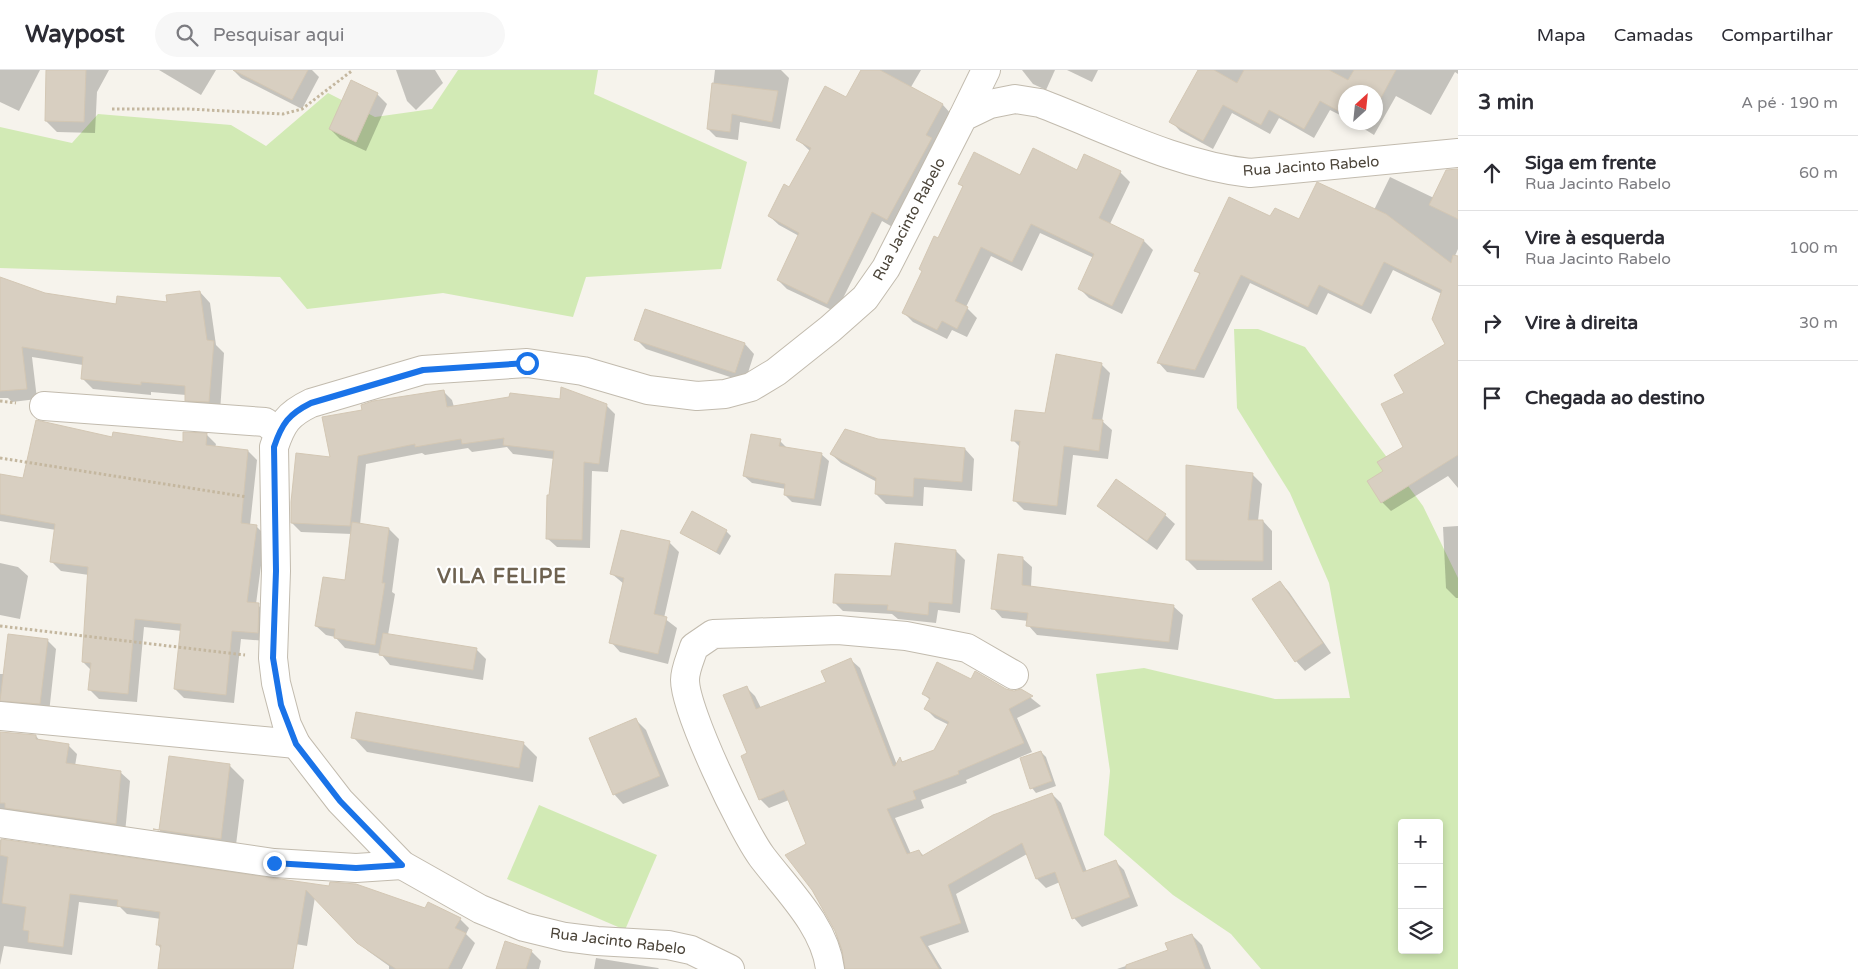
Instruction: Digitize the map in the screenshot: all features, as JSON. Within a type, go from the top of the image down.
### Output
[{"type":"street","points":[[963,117],[986,70]]},
{"type":"street","name":"Rua Jacinto Rabelo","points":[[730,969],[691,950],[668,945],[598,941],[524,927],[480,909],[402,865],[340,801],[296,744],[281,705],[273,658],[276,571],[274,447],[279,432],[294,411],[311,403],[423,370],[527,363],[582,371],[648,390],[697,396],[725,394],[751,387],[776,372],[865,298],[886,268],[963,117],[990,104],[1015,99],[1040,103],[1186,160],[1218,169],[1250,172],[1458,152]]},
{"type":"street","points":[[44,406],[265,422],[279,432]]},
{"type":"street","points":[[830,969],[829,957],[820,936],[806,913],[760,854],[751,838],[725,788],[691,709],[685,679],[694,646],[713,634],[838,630],[906,636],[967,648],[1014,675]]},
{"type":"street","points":[[0,716],[296,744]]},
{"type":"street","points":[[0,822],[274,863],[356,868],[402,865]]},
{"type":"path","points":[[112,109],[188,109],[282,114],[302,109],[353,70]]},
{"type":"path","points":[[0,458],[274,502]]},
{"type":"path","points":[[0,626],[273,658]]},
{"type":"green space","points":[[458,70],[598,70],[594,94],[747,162],[721,269],[586,277],[573,317],[443,293],[307,309],[280,277],[0,268],[0,127],[72,143],[98,114],[231,125],[266,146],[328,93],[375,117],[432,109]]},
{"type":"green space","points":[[1234,329],[1258,329],[1305,347],[1423,506],[1458,578],[1458,969],[1261,969],[1231,934],[1173,895],[1104,835],[1110,771],[1096,674],[1144,668],[1275,699],[1350,698],[1329,583],[1290,493],[1237,408]]},
{"type":"green space","points":[[539,805],[657,855],[625,930],[507,879]]},
{"type":"building","points":[[46,70],[86,70],[84,122],[45,121]]},
{"type":"building","points":[[233,70],[308,70],[292,100]]},
{"type":"building","points":[[861,70],[880,70],[943,104],[926,135],[932,138],[887,220],[872,212],[827,304],[777,280],[799,233],[768,216],[784,184],[789,187],[811,148],[796,140],[825,86],[846,97]]},
{"type":"building","points":[[1198,70],[1214,70],[1237,83],[1244,70],[1329,70],[1348,80],[1354,70],[1396,70],[1383,94],[1383,85],[1338,85],[1338,111],[1320,101],[1304,129],[1269,110],[1261,125],[1223,105],[1203,141],[1169,122]]},
{"type":"building","points":[[351,80],[378,93],[356,142],[329,129]]},
{"type":"building","points":[[712,83],[778,91],[772,122],[732,114],[730,132],[707,129]]},
{"type":"building","points":[[1033,148],[1077,170],[1084,154],[1121,171],[1099,218],[1144,240],[1112,306],[1078,289],[1094,254],[1031,224],[1012,262],[981,247],[955,301],[968,307],[957,329],[942,321],[937,330],[902,313],[922,271],[919,269],[934,236],[938,238],[963,186],[958,184],[974,152],[1020,175]]},
{"type":"building","points":[[1458,169],[1458,219],[1429,205],[1446,170]]},
{"type":"building","points":[[1317,182],[1386,214],[1451,263],[1453,255],[1458,256],[1458,455],[1381,503],[1367,481],[1383,471],[1377,462],[1403,447],[1381,404],[1404,393],[1394,375],[1445,344],[1432,319],[1442,290],[1384,262],[1362,306],[1319,285],[1308,307],[1241,275],[1195,370],[1157,363],[1200,273],[1194,271],[1229,197],[1270,216],[1275,208],[1299,219]]},
{"type":"building","points":[[0,277],[45,293],[116,304],[117,296],[167,302],[166,295],[200,291],[207,340],[214,341],[209,402],[185,401],[185,386],[141,382],[141,385],[81,379],[83,357],[22,347],[27,389],[0,391]]},
{"type":"building","points":[[645,309],[745,343],[735,373],[634,340]]},
{"type":"building","points":[[1056,354],[1102,363],[1092,419],[1103,420],[1099,451],[1064,446],[1057,506],[1013,501],[1020,441],[1011,441],[1015,410],[1045,413]]},
{"type":"building","points":[[561,387],[607,404],[599,464],[584,462],[582,540],[546,539],[547,495],[549,495],[554,451],[503,445],[504,438],[462,444],[461,439],[415,447],[415,444],[358,456],[350,526],[291,523],[296,453],[330,457],[322,417],[362,410],[361,405],[373,401],[444,390],[447,407],[509,397],[510,393],[560,399]]},
{"type":"building","points":[[36,420],[112,437],[113,432],[183,442],[183,432],[207,433],[206,445],[248,450],[241,523],[257,525],[247,602],[259,603],[258,633],[232,631],[226,695],[174,689],[181,624],[135,619],[128,694],[88,690],[91,663],[82,662],[88,567],[50,562],[55,524],[0,514],[0,474],[23,478]]},
{"type":"building","points":[[845,429],[878,439],[965,448],[962,482],[914,478],[913,497],[875,494],[876,478],[830,454]]},
{"type":"building","points":[[751,434],[781,439],[779,446],[822,453],[814,499],[784,495],[785,484],[743,476]]},
{"type":"building","points":[[1186,465],[1253,473],[1248,520],[1263,520],[1263,561],[1186,560]]},
{"type":"building","points":[[1116,479],[1166,514],[1147,541],[1097,506]]},
{"type":"building","points":[[692,511],[727,530],[716,552],[680,533]]},
{"type":"building","points":[[352,522],[389,528],[382,583],[385,583],[375,645],[334,638],[335,629],[315,626],[323,577],[345,580]]},
{"type":"building","points":[[621,530],[670,541],[654,614],[667,617],[658,654],[609,643],[624,578],[610,574]]},
{"type":"building","points":[[895,543],[956,550],[952,604],[929,602],[928,615],[887,610],[888,605],[833,603],[835,574],[891,576]]},
{"type":"building","points":[[998,554],[1023,557],[1022,585],[1174,605],[1169,642],[1026,626],[1028,613],[991,609]]},
{"type":"building","points":[[1280,581],[1323,643],[1295,662],[1252,599]]},
{"type":"building","points":[[383,633],[477,648],[473,670],[379,655]]},
{"type":"building","points":[[8,634],[48,639],[40,704],[0,701]]},
{"type":"building","points":[[851,658],[893,766],[895,766],[900,757],[902,762],[934,750],[949,722],[924,709],[930,698],[922,694],[937,662],[971,679],[975,671],[1006,689],[1014,691],[1021,689],[1033,696],[1009,709],[1024,743],[958,771],[959,774],[913,791],[916,799],[887,809],[907,854],[919,850],[922,856],[993,815],[1052,793],[1083,872],[1116,860],[1130,897],[1072,919],[1055,872],[1036,879],[1022,843],[948,885],[961,923],[920,937],[939,969],[845,969],[842,950],[835,931],[812,890],[785,855],[806,844],[784,790],[759,800],[741,756],[747,753],[723,695],[747,686],[756,709],[826,682],[821,671]]},
{"type":"building","points":[[356,712],[524,742],[519,768],[351,738]]},
{"type":"building","points":[[636,718],[660,776],[613,795],[589,738]]},
{"type":"building","points":[[0,732],[36,735],[36,739],[69,744],[66,763],[121,771],[116,824],[5,808],[5,803],[0,803]]},
{"type":"building","points":[[1041,751],[1052,781],[1030,789],[1020,758]]},
{"type":"building","points":[[169,756],[230,764],[221,839],[159,830]]},
{"type":"building","points":[[1,839],[329,886],[330,882],[356,884],[425,908],[428,902],[461,918],[455,928],[466,933],[448,969],[396,969],[357,943],[306,890],[293,969],[158,969],[161,945],[156,945],[160,912],[117,906],[118,900],[70,894],[63,947],[28,942],[29,931],[23,930],[26,907],[2,903],[8,857],[0,855]]},
{"type":"building","points":[[1192,934],[1205,969],[1126,969],[1126,965],[1168,950],[1165,943]]},
{"type":"building","points":[[505,941],[532,950],[526,969],[496,969]]},
{"type":"district","name":"VILA FELIPE","points":[[502,577]]},
{"type":"route","points":[[274,863],[356,868],[402,865],[340,801],[296,744],[287,725],[281,705],[273,658],[276,571],[274,447],[279,432],[294,411],[311,403],[423,370],[527,363]]}]
